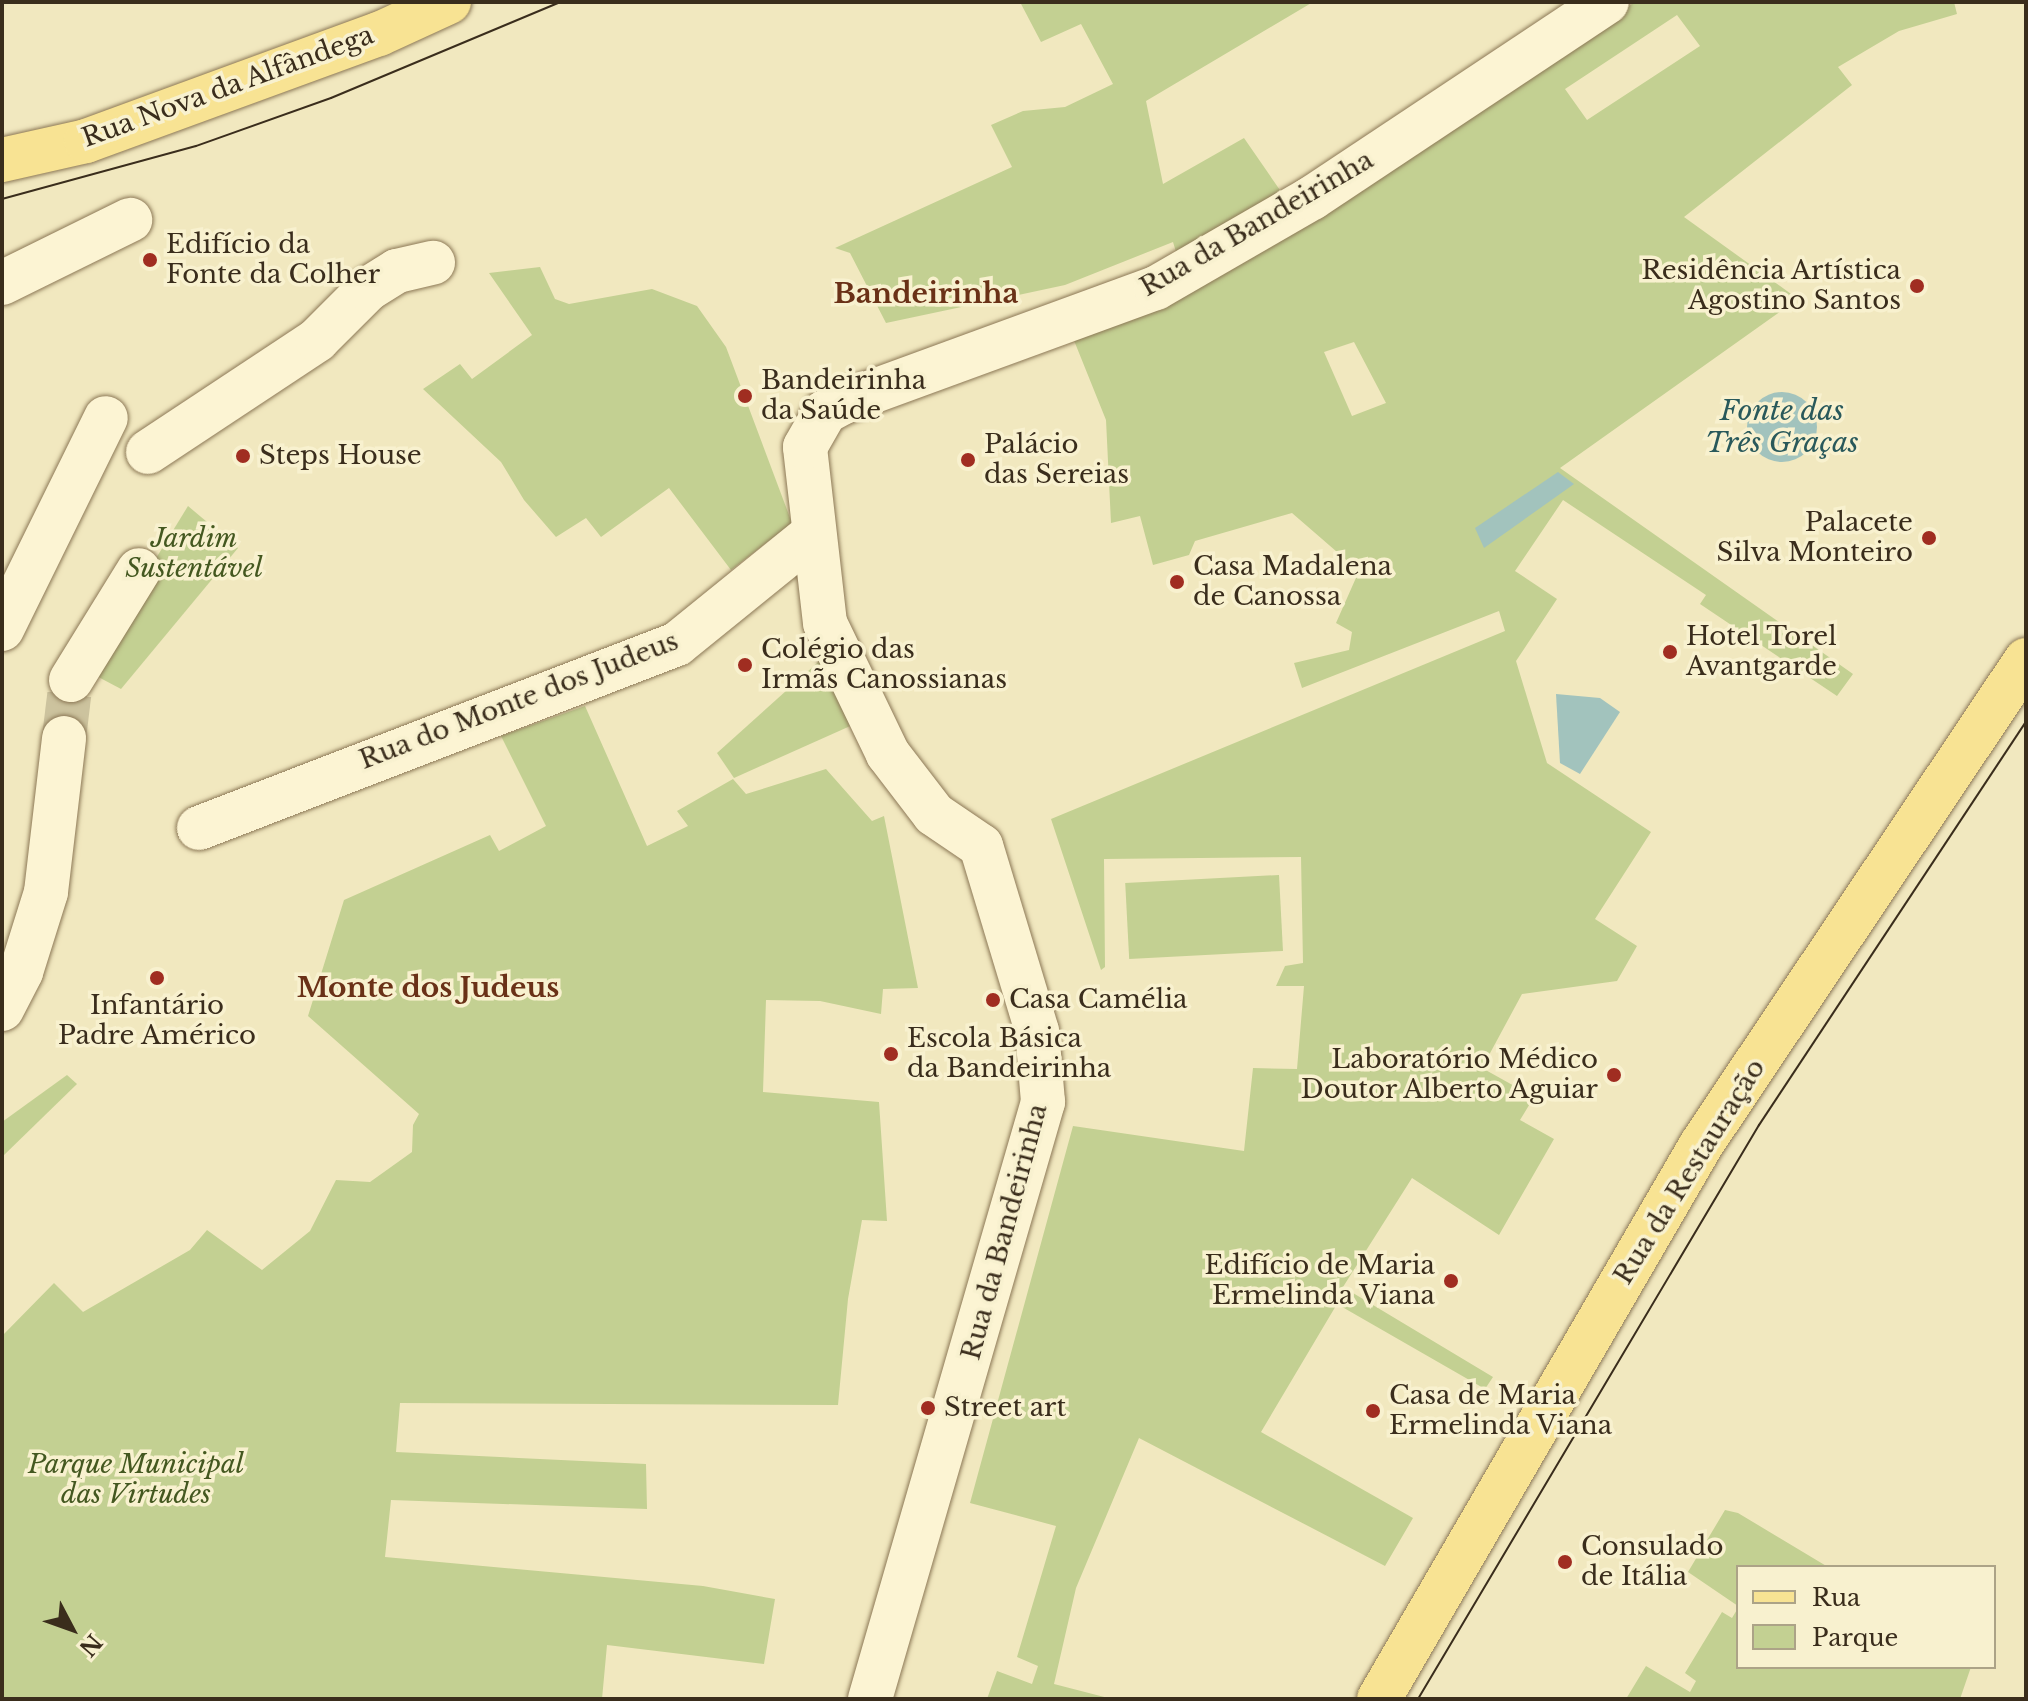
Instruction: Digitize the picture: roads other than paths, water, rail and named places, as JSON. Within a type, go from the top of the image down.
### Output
[{"type":"main road","name":"Rua Nova da Alfândega","points":[[2,160],[101,136],[379,34],[449,2]]},
{"type":"main road","name":"Rua da Restauração","points":[[1379,1699],[1701,1145],[2026,660]]},
{"type":"street","name":"Rua da Bandeirinha","points":[[870,1699],[1043,1102],[1037,1031],[981,846],[934,814],[888,754],[825,623],[805,447],[825,412],[1156,288],[1312,198],[1607,2]]},
{"type":"street","points":[[4,285],[130,220]]},
{"type":"street","points":[[148,452],[317,340],[368,289],[397,271],[433,263]]},
{"type":"street","points":[[2,629],[106,418]]},
{"type":"street","name":"Rua do Monte dos Judeus","points":[[199,828],[677,644],[814,533]]},
{"type":"street","points":[[71,680],[139,570]]},
{"type":"street","points":[[2,1009],[21,972],[46,892],[64,738]]},
{"type":"water","name":"Fonte das Três Graças","points":[[1782,392],[1807,402],[1817,427],[1807,452],[1782,462],[1757,452],[1747,427],[1757,402]]},
{"type":"water","points":[[1558,472],[1574,484],[1484,548],[1475,528]]},
{"type":"water","points":[[1556,694],[1600,698],[1620,712],[1580,774],[1560,763]]},
{"type":"tunnel","points":[[64,738],[71,680]]},
{"type":"tram line","points":[[2,199],[196,146],[331,98],[560,2]]},
{"type":"tram line","points":[[1418,1699],[1759,1125],[2026,722]]},
{"type":"place","name":"Edifício da Fonte da Colher","points":[[150,260]]},
{"type":"place","name":"Residência Artística Agostino Santos","points":[[1917,286]]},
{"type":"place","name":"Bandeirinha da Saúde","points":[[745,396]]},
{"type":"place","name":"Steps House","points":[[243,456]]},
{"type":"place","name":"Palácio das Sereias","points":[[968,460]]},
{"type":"place","name":"Palacete Silva Monteiro","points":[[1929,538]]},
{"type":"place","name":"Casa Madalena de Canossa","points":[[1177,582]]},
{"type":"place","name":"Hotel Torel Avantgarde","points":[[1670,652]]},
{"type":"place","name":"Colégio das Irmãs Canossianas","points":[[745,665]]},
{"type":"place","name":"Infantário Padre Américo","points":[[157,978]]},
{"type":"place","name":"Casa Camélia","points":[[993,1000]]},
{"type":"place","name":"Escola Básica da Bandeirinha","points":[[891,1054]]},
{"type":"place","name":"Laboratório Médico Doutor Alberto Aguiar","points":[[1614,1075]]},
{"type":"place","name":"Edifício de Maria Ermelinda Viana","points":[[1451,1281]]},
{"type":"place","name":"Street art","points":[[928,1408]]},
{"type":"place","name":"Casa de Maria Ermelinda Viana","points":[[1373,1411]]},
{"type":"place","name":"Consulado de Itália","points":[[1565,1562]]},
{"type":"district","name":"Bandeirinha","points":[[926,294]]},
{"type":"district","name":"Monte dos Judeus","points":[[428,988]]},
{"type":"park label","name":"Jardim Sustentável","points":[[194,554]]},
{"type":"park label","name":"Parque Municipal das Virtudes","points":[[136,1480]]}]
